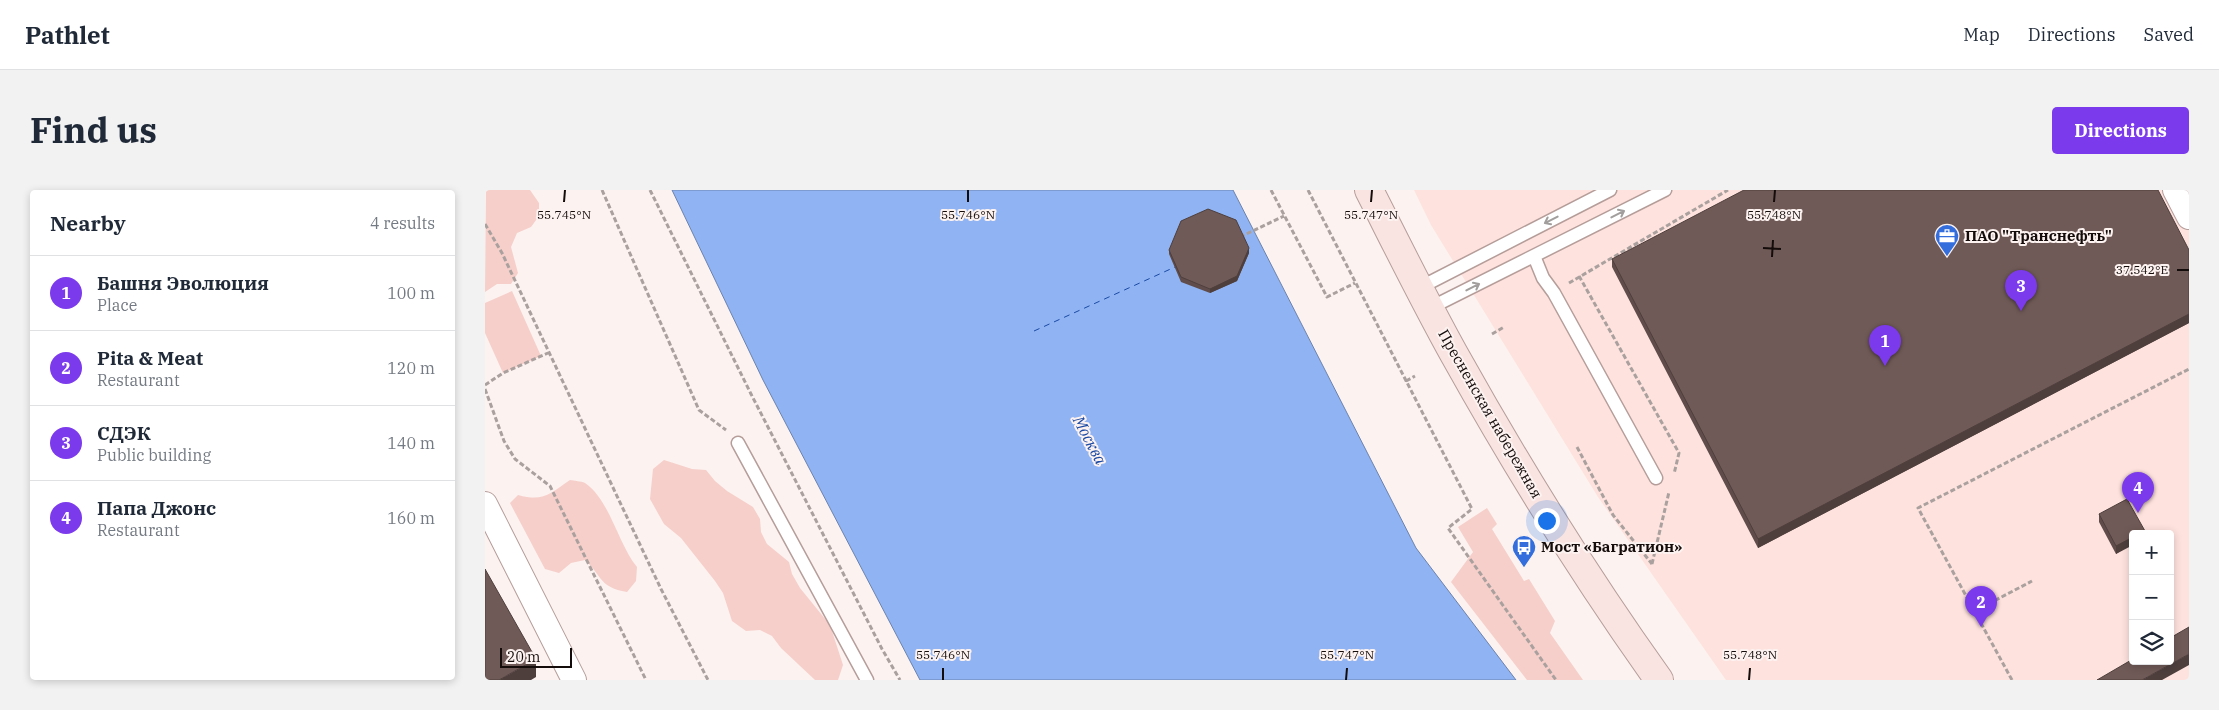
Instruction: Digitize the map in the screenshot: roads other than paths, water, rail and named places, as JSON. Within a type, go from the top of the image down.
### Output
[{"type":"main road","name":"Пресненская набережная","points":[[1369,190],[1425,298],[1507,447],[1609,610],[1659,680]]},
{"type":"street","points":[[2175,190],[2189,218]]},
{"type":"street","points":[[485,504],[566,677]]},
{"type":"lane","points":[[1425,298],[1610,190]]},
{"type":"lane","points":[[1425,298],[1534,256],[1665,190]]},
{"type":"lane","points":[[1534,256],[1543,278],[1656,478]]},
{"type":"lane","points":[[738,443],[867,680]]},
{"type":"water","name":"Москва","points":[[672,190],[1233,190],[1416,548],[1516,680],[920,680],[763,380]]},
{"type":"place","name":"ПАО \"Транснефть\"","points":[[1947,257]]},
{"type":"place","name":"СДЭК","points":[[2021,311]]},
{"type":"place","name":"Башня Эволюция","points":[[1885,366]]},
{"type":"place","name":"Папа Джонс","points":[[2138,513]]},
{"type":"place","name":"Мост «Багратион»","points":[[1524,568]]},
{"type":"place","name":"Pita & Meat","points":[[1981,627]]}]
